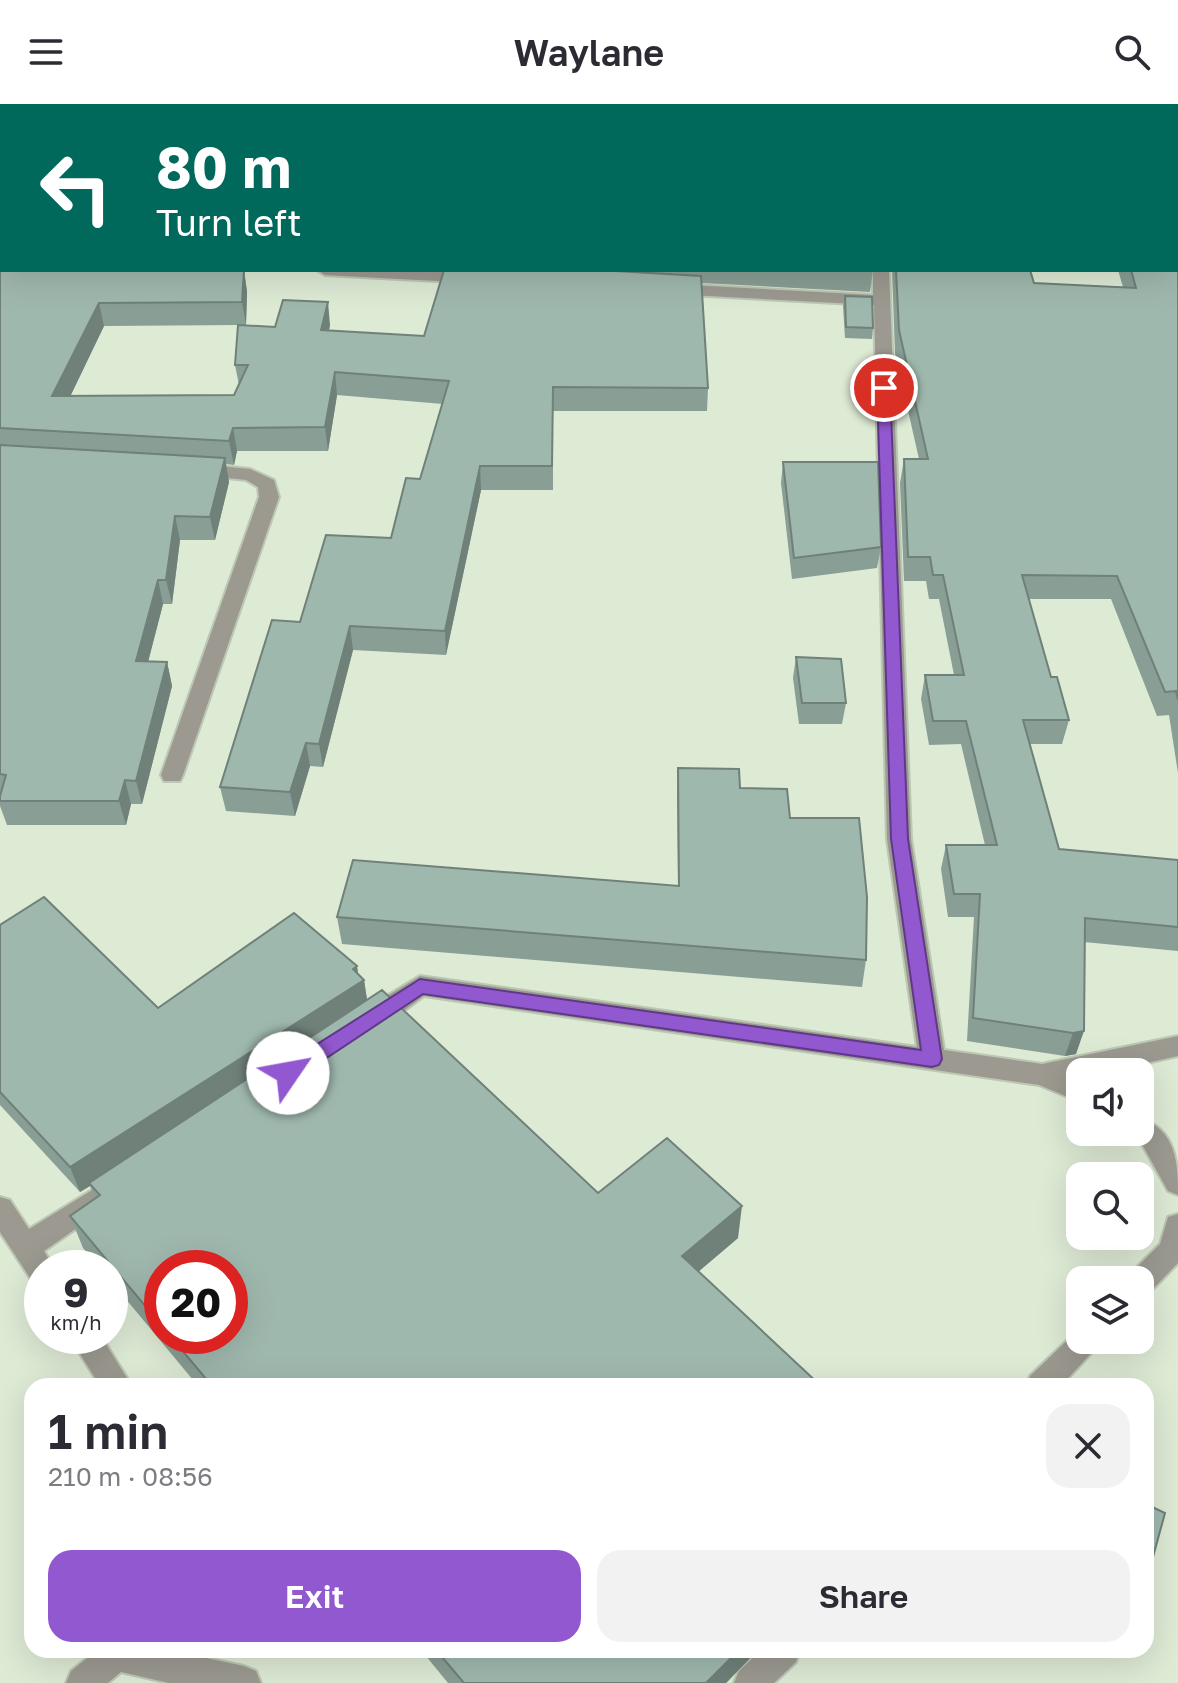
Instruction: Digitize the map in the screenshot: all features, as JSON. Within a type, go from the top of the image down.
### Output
[{"type":"street","points":[[370,272],[492,279]]},
{"type":"street","points":[[881,272],[899,839],[932,1059]]},
{"type":"street","points":[[647,288],[880,300]]},
{"type":"street","points":[[172,775],[269,497],[267,484],[250,475],[174,469]]},
{"type":"street","points":[[341,1038],[420,986],[1042,1075],[1066,1085]]},
{"type":"street","points":[[1042,1075],[1178,1046]]},
{"type":"street","points":[[1154,1141],[1178,1183]]},
{"type":"street","points":[[26,1247],[118,1186]]},
{"type":"street","points":[[0,1209],[28,1250]]},
{"type":"street","points":[[1154,1269],[1172,1250],[1178,1226]]},
{"type":"street","points":[[96,1354],[112,1378]]},
{"type":"street","points":[[1049,1378],[1072,1354]]},
{"type":"street","points":[[83,1683],[110,1658]]},
{"type":"street","points":[[137,1658],[244,1683]]},
{"type":"street","points":[[751,1683],[776,1658]]},
{"type":"building","points":[[0,272],[244,272],[242,302],[99,303],[52,396],[234,395],[248,365],[235,365],[238,325],[275,327],[283,300],[328,302],[321,330],[424,336],[443,272],[632,272],[701,276],[708,388],[553,387],[552,466],[480,466],[445,631],[350,626],[319,744],[306,743],[290,792],[220,787],[272,620],[300,622],[326,535],[391,538],[406,478],[420,479],[449,381],[335,372],[325,427],[233,428],[229,441],[0,428]]},
{"type":"building","points":[[896,272],[1031,272],[1034,283],[1136,288],[1132,272],[1178,272],[1178,700],[1176,691],[1165,692],[1117,576],[1022,575],[1051,677],[1057,677],[1069,720],[1023,720],[1059,849],[1178,860],[1178,927],[1085,918],[1084,1031],[1073,1033],[973,1018],[980,894],[954,894],[946,845],[997,845],[966,721],[933,721],[925,675],[964,675],[943,575],[933,575],[930,557],[908,557],[904,459],[928,459],[899,330]]},
{"type":"building","points":[[845,296],[872,297],[873,328],[846,327]]},
{"type":"building","points":[[0,445],[225,458],[210,517],[175,516],[166,580],[158,580],[136,661],[167,662],[136,781],[125,780],[119,801],[0,801],[6,775],[0,774]]},
{"type":"building","points":[[783,462],[878,462],[881,547],[794,558]]},
{"type":"building","points":[[796,657],[841,659],[846,703],[802,703]]},
{"type":"building","points":[[678,768],[739,769],[740,788],[787,789],[790,818],[859,818],[867,897],[866,960],[337,917],[353,860],[679,886]]},
{"type":"building","points":[[44,897],[158,1008],[294,913],[357,966],[353,969],[364,980],[70,1167],[0,1092],[0,925]]},
{"type":"building","points":[[382,990],[598,1193],[667,1138],[742,1206],[682,1256],[812,1378],[205,1378],[185,1354],[248,1354],[248,1250],[144,1250],[144,1304],[128,1285],[128,1250],[98,1250],[70,1216],[100,1195],[89,1183]]},
{"type":"building","points":[[1154,1508],[1165,1513],[1154,1553]]},
{"type":"building","points":[[443,1658],[731,1658],[706,1683],[464,1683]]},
{"type":"route","points":[[288,1073],[420,986],[932,1059],[899,839],[884,388]]}]
